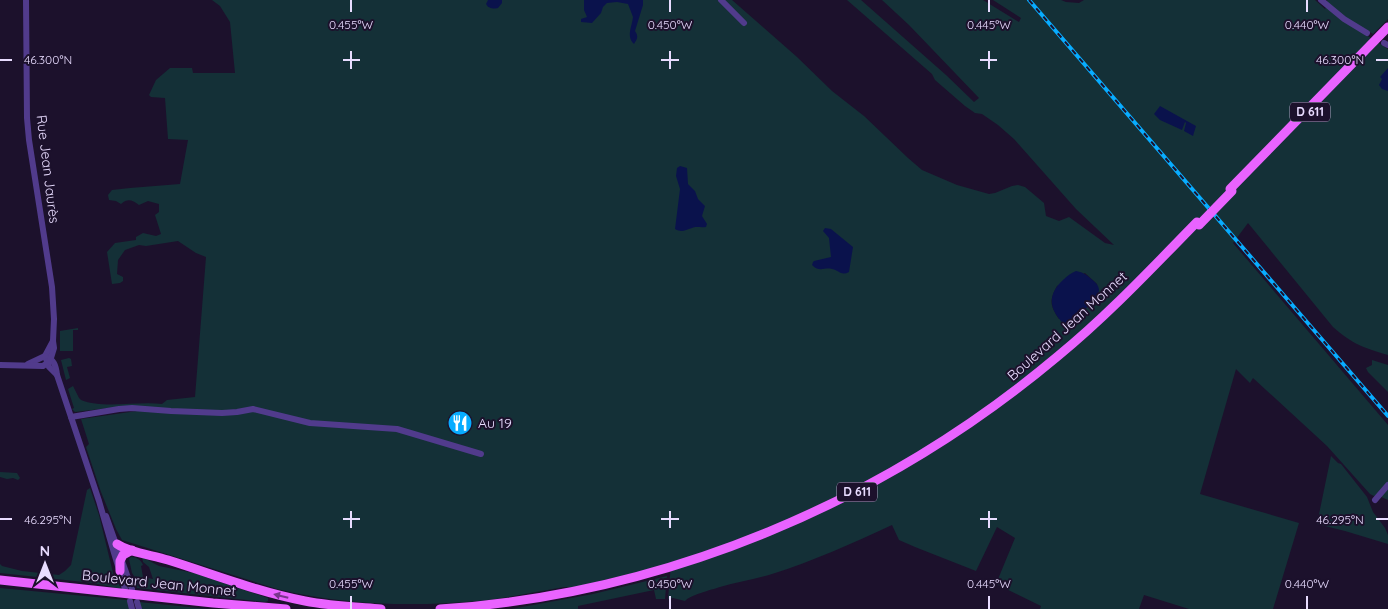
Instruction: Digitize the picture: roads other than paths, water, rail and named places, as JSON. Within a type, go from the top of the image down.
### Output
[{"type":"main road","name":"D 611","points":[[1231,190],[1387,28]]},
{"type":"main road","name":"D 611","points":[[1198,224],[1387,28]]},
{"type":"main road","name":"Boulevard Jean Monnet","points":[[440,609],[497,604],[553,595],[644,575],[735,546],[773,531],[840,500],[886,476],[933,448],[988,411],[1022,385],[1060,355],[1099,320],[1198,224]]},
{"type":"main road","name":"Boulevard Jean Monnet","points":[[481,609],[563,597],[682,567],[775,534],[876,485],[929,455],[977,424],[1050,368],[1101,323],[1198,224]]},
{"type":"main road","points":[[117,544],[284,597],[334,606],[381,609]]},
{"type":"main road","points":[[120,572],[122,557],[132,550]]},
{"type":"main road","name":"Boulevard Jean Monnet","points":[[0,582],[245,609]]},
{"type":"main road","name":"Boulevard Jean Monnet","points":[[0,582],[286,609]]},
{"type":"street","name":"Rue Jean Jaurès","points":[[26,0],[27,118],[52,287],[54,319],[54,348],[47,362],[56,368],[100,501],[122,557],[129,589],[120,572],[102,514],[100,501]]},
{"type":"street","points":[[721,0],[744,23]]},
{"type":"street","points":[[1321,0],[1344,19],[1367,33]]},
{"type":"street","points":[[27,365],[47,362]]},
{"type":"street","points":[[0,365],[27,365],[47,362]]},
{"type":"street","points":[[71,417],[132,408],[210,413],[231,413],[256,409],[301,422],[397,429],[481,454]]},
{"type":"street","points":[[1377,498],[1388,485]]},
{"type":"street","points":[[132,609],[133,602],[139,609]]},
{"type":"railway","points":[[1029,0],[1388,416]]},
{"type":"place","name":"Au 19","points":[[460,423]]}]
